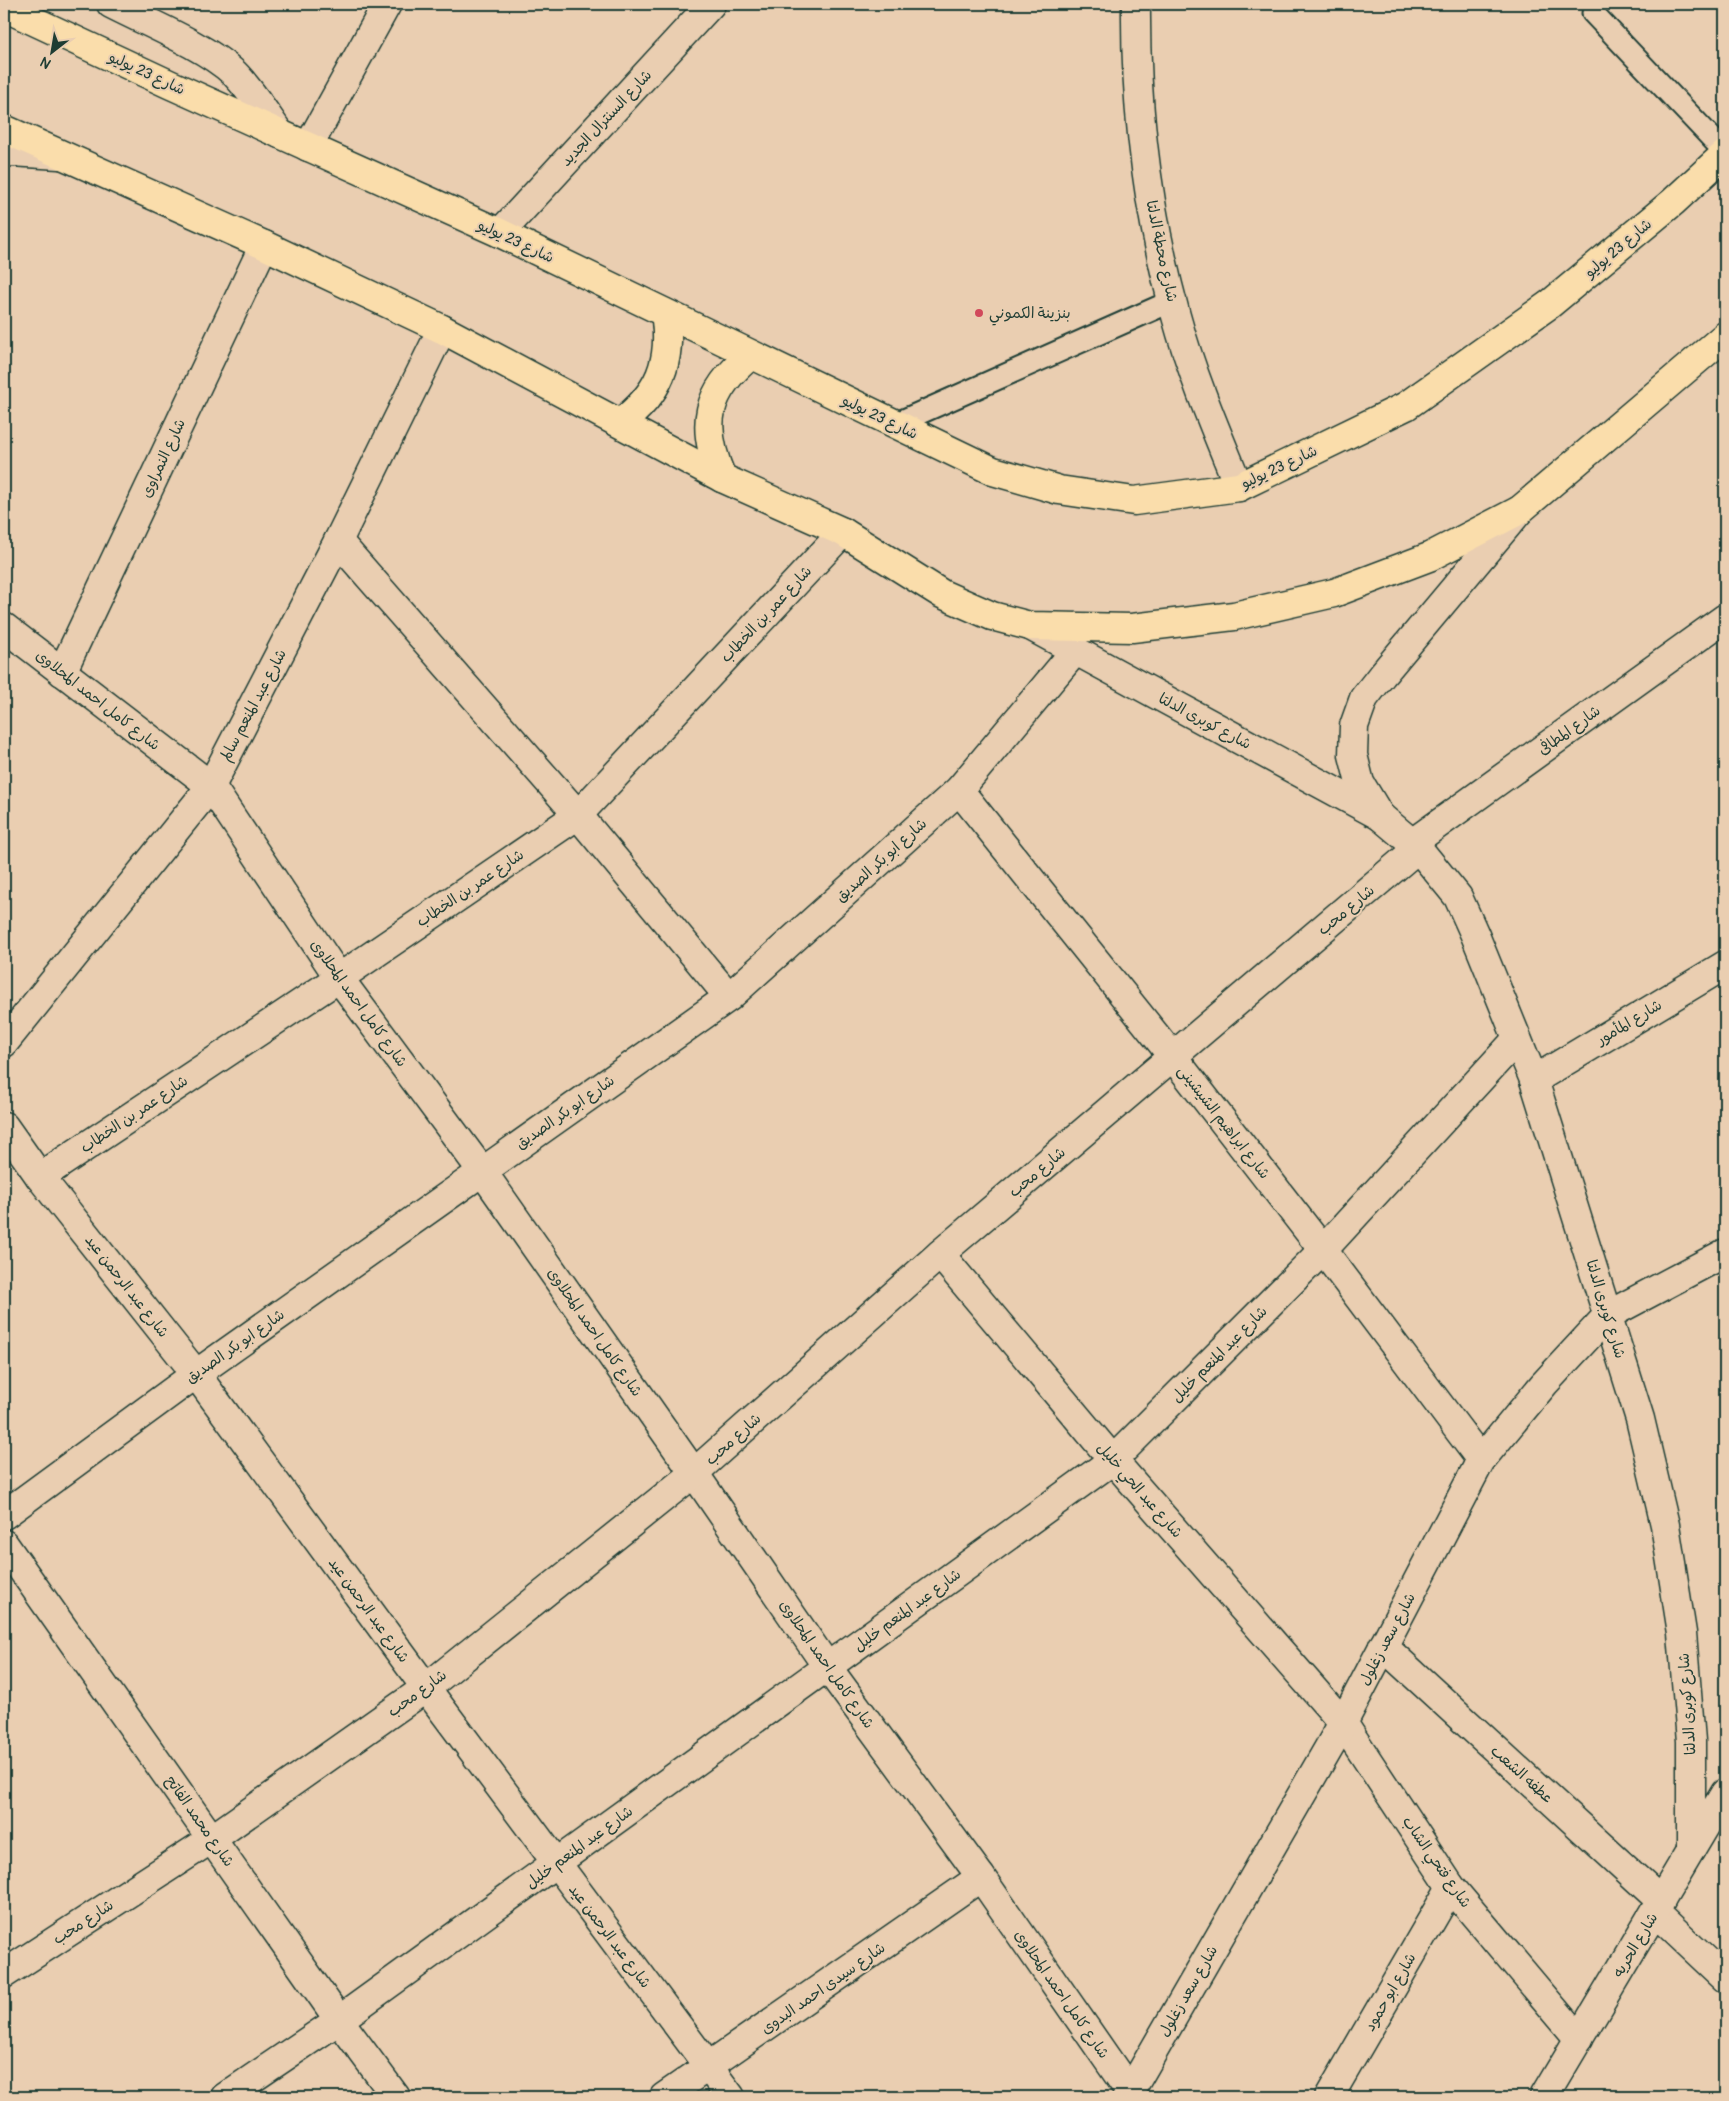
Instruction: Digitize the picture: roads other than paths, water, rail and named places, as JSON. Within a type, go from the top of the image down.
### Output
[{"type":"main road","name":"شارع 23 يوليو","points":[[4,7],[500,233],[993,472],[1059,490],[1134,501],[1240,487],[1406,406],[1550,304],[1673,202],[1725,153]]},
{"type":"main road","points":[[4,129],[264,245],[442,329],[722,478],[843,532],[942,594],[992,616],[1030,626],[1142,627],[1234,616],[1334,593],[1429,557],[1520,510],[1725,336]]},
{"type":"main road","points":[[620,423],[637,411],[661,376],[666,356],[668,334],[665,313]]},
{"type":"main road","points":[[722,478],[713,456],[709,433],[711,410],[720,388],[733,370],[751,355]]},
{"type":"street","points":[[111,4],[203,51],[232,72],[248,88],[280,134]]},
{"type":"street","points":[[308,146],[386,4]]},
{"type":"street","name":"شارع السنترال الجديد","points":[[500,233],[712,4]]},
{"type":"street","name":"شارع محطة الدلتا","points":[[1136,4],[1136,47],[1141,138],[1154,228],[1172,302],[1204,403],[1240,487]]},
{"type":"street","points":[[4,153],[62,156]]},
{"type":"street","name":"شارع النمراوى","points":[[62,672],[264,245]]},
{"type":"street","name":"شارع عبد المنعم سالم","points":[[4,1043],[210,786],[338,541],[442,329]]},
{"type":"street","name":"شارع كوبرى الدلتا","points":[[1380,816],[1360,783],[1353,755],[1354,726],[1364,698],[1520,510]]},
{"type":"street","name":"شارع عمر بن الخطاب","points":[[40,1177],[339,978],[578,815],[843,532]]},
{"type":"street","points":[[338,541],[578,815],[729,997]]},
{"type":"street","name":"شارع المطافى","points":[[1415,846],[1725,618]]},
{"type":"street","name":"شارع كوبرى الدلتا","points":[[1030,626],[1380,816],[1415,846],[1458,896],[1534,1080],[1640,1419],[1665,1525],[1682,1633],[1691,1741],[1691,1850]]},
{"type":"street","name":"شارع كامل احمد المحلاوى","points":[[6,633],[62,672],[210,786],[339,978],[482,1171],[828,1668],[981,1877],[1129,2095]]},
{"type":"street","name":"شارع ابو بكر الصديق","points":[[4,1515],[196,1374],[729,997],[959,790],[1075,651]]},
{"type":"street","name":"شارع ابراهيم الشيشينى","points":[[959,790],[1173,1057],[1323,1250],[1481,1460]]},
{"type":"street","name":"شارع محب","points":[[4,1974],[212,1838],[426,1688],[694,1473],[940,1254],[1173,1057],[1415,846]]},
{"type":"street","name":"شارع المأمور","points":[[1534,1080],[1725,965]]},
{"type":"street","name":"شارع عبد المنعم خليل","points":[[224,2097],[339,2020],[1113,1460],[1323,1250],[1516,1039]]},
{"type":"street","name":"شارع عبد الرحمن عيد","points":[[4,1126],[40,1177],[196,1374],[426,1688],[732,2097]]},
{"type":"street","name":"شارع سعد زغلول","points":[[1129,2095],[1343,1723],[1481,1460],[1544,1384],[1608,1315],[1725,1253]]},
{"type":"street","name":"شارع عبد الحي خليل","points":[[940,1254],[1113,1460],[1343,1723]]},
{"type":"street","name":"شارع محمد الفاتح","points":[[4,1544],[339,2020],[396,2097]]},
{"type":"street","name":"عطفه الشعب","points":[[1383,1646],[1658,1906],[1725,1978]]},
{"type":"street","name":"شارع فتحي الشاب","points":[[1343,1723],[1451,1887],[1579,2039]]},
{"type":"street","name":"شارع الحريه","points":[[1544,2097],[1725,1793]]},
{"type":"street","name":"شارع سيدى احمد البدوى","points":[[664,2097],[981,1877]]},
{"type":"street","name":"شارع ابو حمود","points":[[1334,2096],[1451,1887]]},
{"type":"lane","points":[[1593,13],[1725,153]]},
{"type":"lane","points":[[895,424],[1172,302]]},
{"type":"place","name":"بنزينة الكموني","points":[[979,313]]}]
